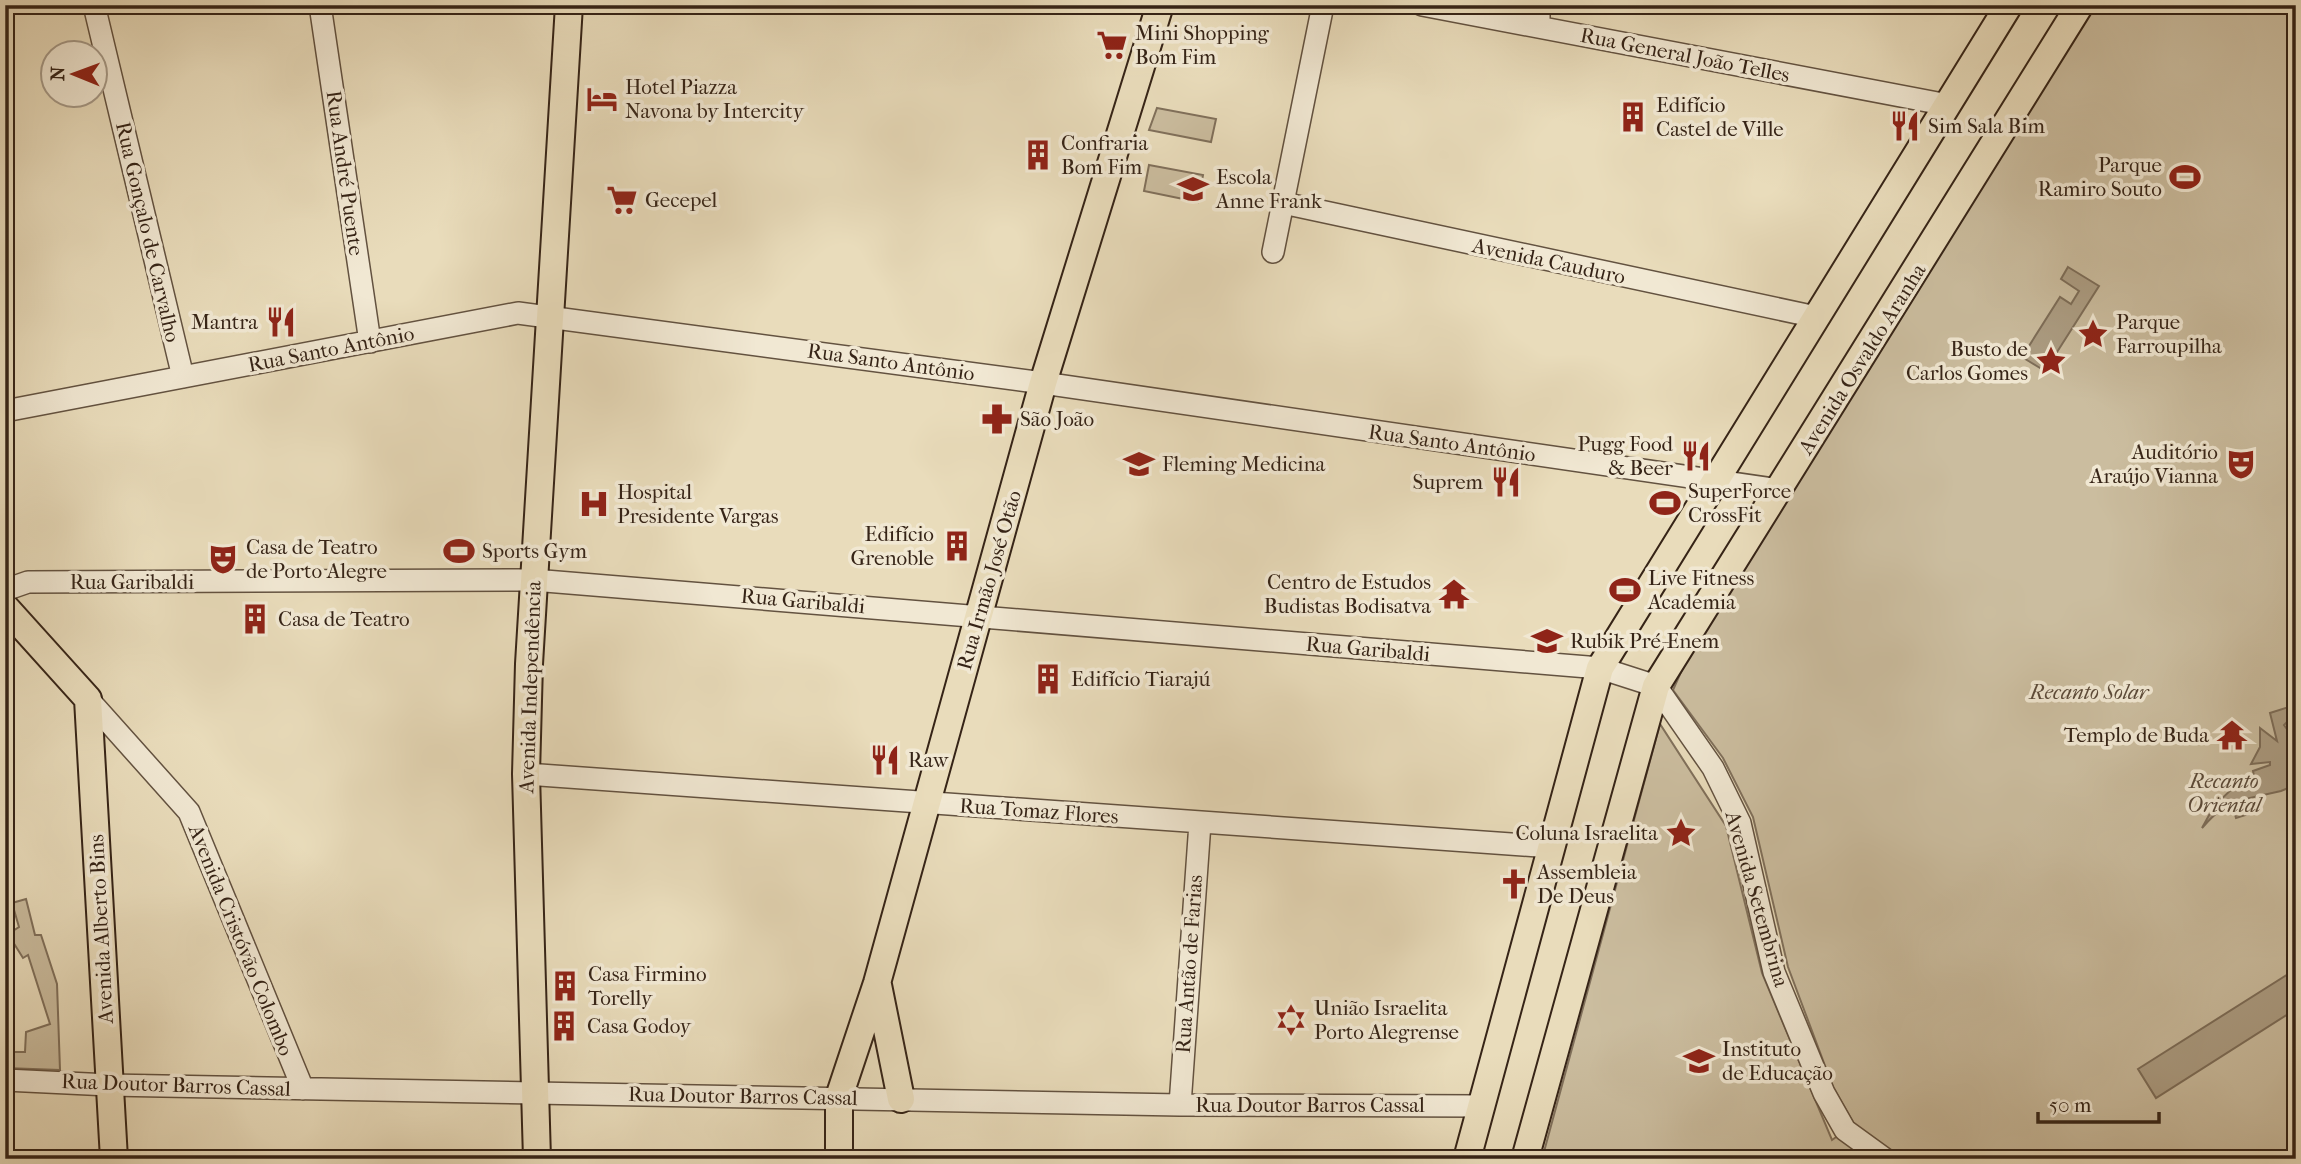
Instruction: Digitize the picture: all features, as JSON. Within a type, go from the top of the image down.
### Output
[{"type":"main road","name":"Avenida Independência","points":[[537,1159],[526,774],[533,580],[569,5]]},
{"type":"main road","name":"Rua Irmão José Otão","points":[[839,1159],[839,1097],[877,983],[926,802],[981,616],[1043,383],[1160,5]]},
{"type":"main road","points":[[1467,1159],[1600,668],[2010,5]]},
{"type":"main road","name":"Avenida Osvaldo Aranha","points":[[1525,1159],[1656,686],[2080,5]]},
{"type":"main road","name":"Avenida Cristóvão Colombo","points":[[5,607],[88,699]]},
{"type":"main road","name":"Avenida Alberto Bins","points":[[88,699],[114,1159]]},
{"type":"main road","points":[[877,983],[901,1099]]},
{"type":"street","name":"Rua Gonçalo de Carvalho","points":[[94,5],[183,377]]},
{"type":"street","name":"Rua André Puente","points":[[320,5],[370,342]]},
{"type":"street","points":[[1273,251],[1323,5]]},
{"type":"street","name":"Rua General João Telles","points":[[1422,5],[1948,105]]},
{"type":"street","points":[[1539,5],[1539,27]]},
{"type":"street","name":"Avenida Cauduro","points":[[1283,204],[1816,317]]},
{"type":"street","name":"Rua Santo Antônio","points":[[5,411],[518,313],[550,315],[1043,383],[1780,490]]},
{"type":"street","name":"Rua Garibaldi","points":[[5,590],[28,582],[533,580],[1600,668]]},
{"type":"street","points":[[1600,668],[1656,686]]},
{"type":"street","name":"Avenida Setembrina","points":[[1656,686],[1713,768],[1740,823],[1774,972],[1824,1093],[1845,1130],[1885,1159]]},
{"type":"street","name":"Avenida Cristóvão Colombo","points":[[88,699],[189,812],[303,1088]]},
{"type":"street","name":"Rua Tomaz Flores","points":[[526,774],[1552,847]]},
{"type":"street","name":"Rua Antão de Farias","points":[[1180,1105],[1200,823]]},
{"type":"street","name":"Rua Doutor Barros Cassal","points":[[5,1080],[109,1085],[1180,1105],[1481,1106]]},
{"type":"green space","name":"Parque Farroupilha","points":[[2095,5],[2296,5],[2296,1159],[1542,1159],[1660,724],[1726,826],[1762,973],[1832,1140],[1854,1124],[1833,1087],[1788,967],[1753,817],[1723,758],[1673,690],[1685,663]]},
{"type":"green space","points":[[1157,108],[1216,119],[1211,142],[1149,130]]},
{"type":"green space","points":[[1149,165],[1203,175],[1198,202],[1144,191]]},
{"type":"green space","points":[[26,899],[35,935],[41,935],[57,984],[60,1070],[5,1068],[5,1052],[25,1052],[26,1032],[50,1024],[28,955],[23,958],[8,934],[19,927],[12,903]]},
{"type":"shaded area","points":[[2068,267],[2099,286],[2045,371],[2022,357],[2060,297],[2071,304],[2079,291],[2061,279]]},
{"type":"shaded area","points":[[2292,706],[2295,714],[2284,725],[2296,741],[2296,785],[2245,799],[2243,810],[2249,814],[2236,818],[2233,807],[2224,809],[2202,828],[2214,806],[2235,786],[2234,783],[2244,782],[2243,777],[2254,776],[2253,771],[2270,765],[2270,762],[2251,764],[2260,747],[2260,728],[2277,741],[2270,713]]},
{"type":"shaded area","points":[[2296,969],[2296,1009],[2156,1098],[2138,1069]]},
{"type":"place","name":"Mini Shopping Bom Fim","points":[[1112,45]]},
{"type":"place","name":"Hotel Piazza Navona by Intercity","points":[[602,99]]},
{"type":"place","name":"Edifício Castel de Ville","points":[[1633,117]]},
{"type":"place","name":"Sim Sala Bim","points":[[1905,126]]},
{"type":"place","name":"Confraria Bom Fim","points":[[1038,155]]},
{"type":"place","name":"Parque Ramiro Souto","points":[[2185,177]]},
{"type":"place","name":"Escola Anne Frank","points":[[1193,189]]},
{"type":"place","name":"Gecepel","points":[[622,200]]},
{"type":"place","name":"Mantra","points":[[281,322]]},
{"type":"place","name":"Parque Farroupilha","points":[[2093,334]]},
{"type":"place","name":"Busto de Carlos Gomes","points":[[2051,361]]},
{"type":"place","name":"São João","points":[[997,419]]},
{"type":"place","name":"Pugg Food & Beer","points":[[1696,456]]},
{"type":"place","name":"Fleming Medicina","points":[[1139,464]]},
{"type":"place","name":"Auditório Araújo Vianna","points":[[2241,464]]},
{"type":"place","name":"Suprem","points":[[1506,482]]},
{"type":"place","name":"SuperForce CrossFit","points":[[1665,503]]},
{"type":"place","name":"Hospital Presidente Vargas","points":[[594,504]]},
{"type":"place","name":"Edifício Grenoble","points":[[957,546]]},
{"type":"place","name":"Sports Gym","points":[[459,551]]},
{"type":"place","name":"Casa de Teatro de Porto Alegre","points":[[223,559]]},
{"type":"place","name":"Live Fitness Academia","points":[[1625,590]]},
{"type":"place","name":"Centro de Estudos Budistas Bodisatva","points":[[1454,594]]},
{"type":"place","name":"Casa de Teatro","points":[[255,619]]},
{"type":"place","name":"Rubik Pré-Enem","points":[[1547,641]]},
{"type":"place","name":"Edifício Tiarajú","points":[[1048,679]]},
{"type":"place","name":"Templo de Buda","points":[[2232,735]]},
{"type":"place","name":"Raw","points":[[885,760]]},
{"type":"place","name":"Coluna Israelita","points":[[1681,833]]},
{"type":"place","name":"Assembleia De Deus","points":[[1514,884]]},
{"type":"place","name":"Casa Firmino Torelly","points":[[565,986]]},
{"type":"place","name":"União Israelita Porto Alegrense","points":[[1291,1020]]},
{"type":"place","name":"Casa Godoy","points":[[564,1026]]},
{"type":"place","name":"Instituto de Educação","points":[[1699,1061]]},
{"type":"park label","name":"Recanto Solar","points":[[2089,692]]},
{"type":"park label","name":"Recanto Oriental","points":[[2224,793]]}]
